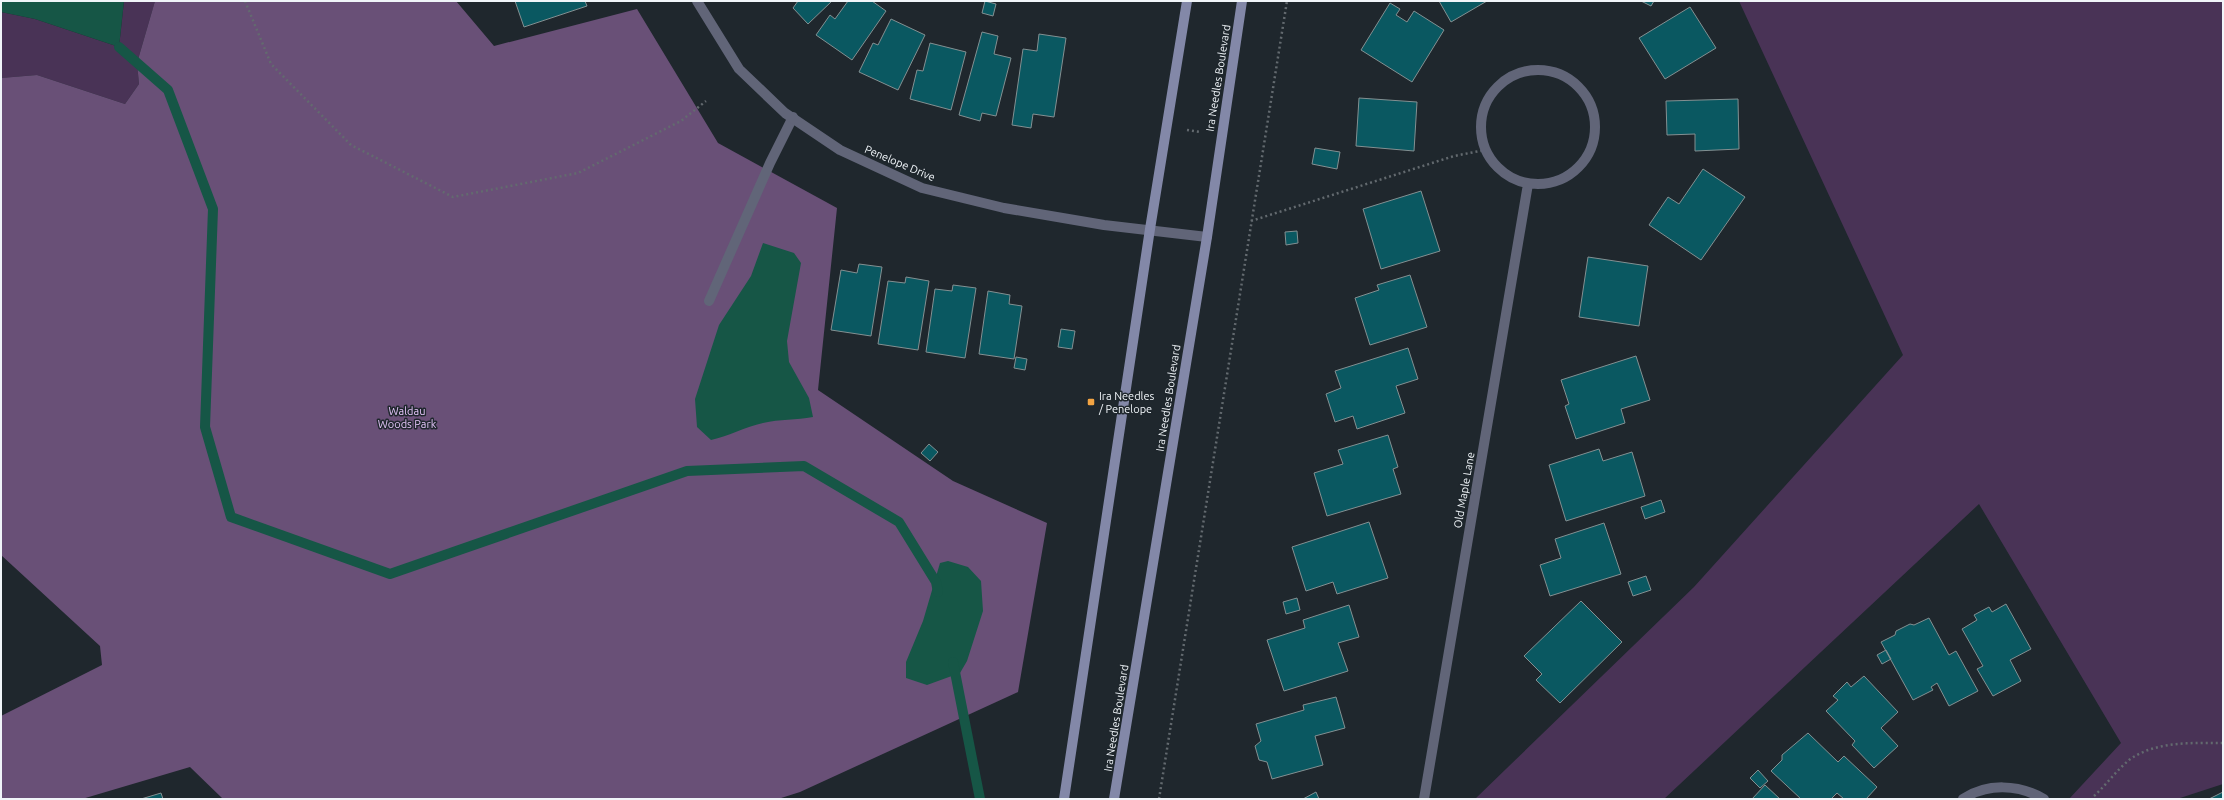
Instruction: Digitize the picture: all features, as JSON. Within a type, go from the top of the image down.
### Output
[{"type":"main road","points":[[1064,799],[1150,229],[1187,1]]},
{"type":"main road","name":"Ira Needles Boulevard","points":[[1114,799],[1206,237],[1242,1]]},
{"type":"street","name":"Penelope Drive","points":[[697,1],[739,69],[793,118],[840,150],[922,188],[1004,208],[1104,225],[1150,229],[1206,237]]},
{"type":"street","points":[[1530,71],[1550,71],[1570,80],[1587,98],[1595,120],[1592,145],[1577,170],[1564,178],[1557,182],[1528,184],[1502,173],[1485,150],[1480,128],[1481,117],[1493,90],[1512,76],[1530,71]]},
{"type":"street","points":[[709,300],[770,163],[793,118]]},
{"type":"street","name":"Old Maple Lane","points":[[1424,799],[1528,184]]},
{"type":"street","points":[[1963,799],[1974,791],[2002,786],[2030,792],[2044,799]]},
{"type":"path","points":[[246,1],[272,64],[351,145],[453,197],[578,173],[681,121],[706,101]]},
{"type":"path","points":[[1159,799],[1287,1]]},
{"type":"path","points":[[1184,129],[1205,133]]},
{"type":"path","points":[[1251,221],[1454,156],[1485,150]]},
{"type":"path","points":[[2094,796],[2130,760],[2158,747],[2191,743],[2223,743]]},
{"type":"shaded area","points":[[1,1],[124,1],[119,47],[35,19],[1,12]]},
{"type":"shaded area","points":[[124,1],[155,1],[137,63],[139,84],[125,104],[37,75],[1,78],[1,12],[35,19],[119,47]]},
{"type":"shaded area","points":[[1739,1],[2223,1],[2223,784],[2177,799],[2069,799],[2121,743],[1979,504],[1664,799],[1475,799],[1694,587],[1903,355]]},
{"type":"shaded area","points":[[763,243],[794,253],[801,263],[787,341],[789,362],[809,398],[813,417],[763,423],[711,440],[697,427],[695,399],[719,325],[751,276]]},
{"type":"shaded area","points":[[948,561],[968,567],[981,581],[983,611],[967,661],[960,673],[927,685],[906,678],[906,662],[923,621],[940,563]]},
{"type":"green space","name":"Waldau Woods Park","points":[[155,1],[456,1],[494,46],[637,9],[718,143],[837,208],[818,390],[953,481],[1047,523],[1018,692],[800,792],[778,799],[223,799],[190,767],[82,799],[1,799],[1,716],[102,665],[100,646],[1,555],[1,78],[37,75],[125,104],[139,84],[137,63]]},
{"type":"building","points":[[515,1],[585,1],[587,6],[524,27]]},
{"type":"building","points":[[798,1],[832,1],[808,24],[793,8]]},
{"type":"building","points":[[848,1],[872,1],[886,11],[852,60],[816,35],[830,15],[835,19]]},
{"type":"building","points":[[985,1],[996,4],[993,16],[982,13]]},
{"type":"building","points":[[1439,1],[1487,1],[1451,22]]},
{"type":"building","points":[[1641,1],[1654,1],[1651,6]]},
{"type":"building","points":[[1390,3],[1400,9],[1396,15],[1407,22],[1414,11],[1444,30],[1412,82],[1361,50]]},
{"type":"building","points":[[1690,7],[1716,48],[1665,79],[1639,38]]},
{"type":"building","points":[[891,19],[925,35],[898,90],[859,72],[873,43],[878,45]]},
{"type":"building","points":[[982,32],[998,36],[994,54],[1011,58],[996,116],[982,113],[980,121],[959,115]]},
{"type":"building","points":[[1039,34],[1066,38],[1054,117],[1033,114],[1031,128],[1012,125],[1023,49],[1037,51]]},
{"type":"building","points":[[930,43],[966,52],[951,110],[910,99],[917,70],[923,71]]},
{"type":"building","points":[[1359,98],[1417,102],[1414,151],[1356,146]]},
{"type":"building","points":[[1738,99],[1739,149],[1695,151],[1695,134],[1667,135],[1666,101]]},
{"type":"building","points":[[1315,148],[1340,152],[1337,169],[1312,164]]},
{"type":"building","points":[[1703,169],[1745,197],[1701,260],[1649,225],[1668,197],[1679,204]]},
{"type":"building","points":[[1421,191],[1440,251],[1381,269],[1363,209]]},
{"type":"building","points":[[1297,231],[1298,243],[1286,245],[1285,232]]},
{"type":"building","points":[[1588,257],[1648,266],[1639,326],[1579,317]]},
{"type":"building","points":[[859,264],[882,267],[871,336],[831,330],[841,270],[857,273]]},
{"type":"building","points":[[1410,275],[1427,327],[1370,345],[1355,298],[1379,290],[1377,285]]},
{"type":"building","points":[[906,277],[929,281],[918,350],[878,344],[888,281],[905,283]]},
{"type":"building","points":[[953,285],[976,288],[965,358],[926,352],[935,289],[952,291]]},
{"type":"building","points":[[988,291],[1010,295],[1009,304],[1022,306],[1014,359],[979,354]]},
{"type":"building","points":[[1061,329],[1075,331],[1072,349],[1058,347]]},
{"type":"building","points":[[1408,348],[1418,379],[1396,386],[1405,413],[1357,429],[1353,416],[1335,422],[1326,394],[1341,388],[1335,371]]},
{"type":"building","points":[[1636,356],[1650,400],[1621,409],[1625,423],[1576,439],[1565,406],[1569,404],[1561,380]]},
{"type":"building","points":[[1016,357],[1027,359],[1025,370],[1014,368]]},
{"type":"building","points":[[1388,435],[1398,467],[1393,469],[1401,494],[1327,516],[1314,473],[1343,464],[1338,450]]},
{"type":"building","points":[[929,444],[938,452],[930,461],[921,453]]},
{"type":"building","points":[[1599,449],[1603,461],[1632,452],[1645,496],[1566,521],[1549,465]]},
{"type":"building","points":[[1661,500],[1665,512],[1645,519],[1641,507]]},
{"type":"building","points":[[1369,522],[1388,578],[1337,594],[1333,582],[1306,591],[1292,547]]},
{"type":"building","points":[[1604,523],[1621,574],[1550,596],[1540,565],[1561,558],[1555,539]]},
{"type":"building","points":[[1646,576],[1651,590],[1633,596],[1628,582]]},
{"type":"building","points":[[1297,598],[1300,610],[1286,614],[1283,602]]},
{"type":"building","points":[[1581,601],[1622,642],[1560,703],[1536,680],[1542,674],[1524,656]]},
{"type":"building","points":[[2006,604],[2031,649],[2010,660],[2021,681],[1993,696],[1977,669],[1983,666],[1962,629],[1977,620],[1974,615],[1989,607],[1992,612]]},
{"type":"building","points":[[1349,605],[1359,637],[1338,643],[1348,671],[1284,691],[1267,640],[1305,628],[1303,620]]},
{"type":"building","points":[[1929,618],[1949,655],[1956,651],[1978,691],[1949,706],[1937,683],[1931,687],[1933,690],[1913,700],[1881,642],[1895,635],[1896,631],[1910,624],[1914,625]]},
{"type":"building","points":[[1886,650],[1891,659],[1882,664],[1877,655]]},
{"type":"building","points":[[1864,676],[1898,712],[1881,728],[1898,746],[1874,768],[1852,745],[1855,741],[1826,711],[1838,700],[1833,696],[1847,682],[1851,687]]},
{"type":"building","points":[[1336,697],[1345,728],[1315,736],[1323,765],[1272,779],[1267,762],[1259,760],[1255,746],[1261,741],[1256,724],[1304,710],[1303,705]]},
{"type":"building","points":[[1808,733],[1838,762],[1844,756],[1877,787],[1866,799],[1844,799],[1837,793],[1832,798],[1834,799],[1801,799],[1771,771],[1782,760],[1782,755]]},
{"type":"building","points":[[1758,770],[1768,781],[1760,788],[1750,778]]},
{"type":"building","points":[[1765,785],[1780,799],[1752,799]]},
{"type":"building","points":[[1316,792],[1319,799],[1303,799]]},
{"type":"building","points":[[2223,792],[2223,799],[2209,799]]},
{"type":"building","points":[[161,793],[163,799],[141,799]]},
{"type":"waterway","points":[[119,47],[168,90],[213,209],[205,427],[231,517],[390,574],[687,471],[804,466],[899,522],[936,582],[938,592]]},
{"type":"waterway","points":[[953,662],[980,799]]},
{"type":"place","name":"Ira Needles / Penelope","points":[[1091,402]]}]
